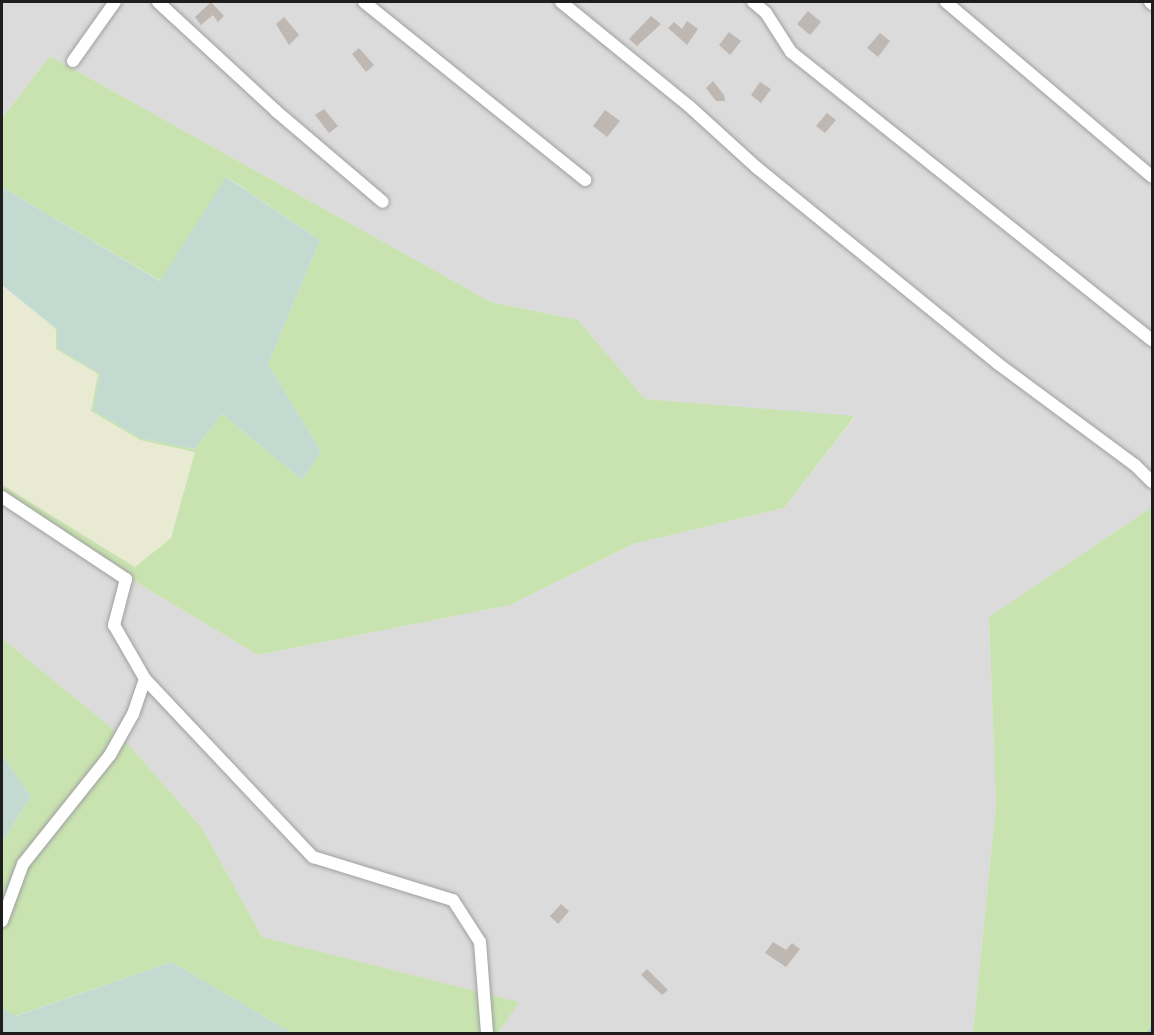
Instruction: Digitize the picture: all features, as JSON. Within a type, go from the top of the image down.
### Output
[{"type":"street","points":[[73,61],[115,2]]},
{"type":"street","points":[[158,2],[276,111],[383,202]]},
{"type":"street","points":[[364,2],[585,180]]},
{"type":"street","points":[[561,2],[689,106],[756,167],[969,341],[1135,465],[1152,482]]},
{"type":"street","points":[[753,2],[766,14],[791,52],[1152,340]]},
{"type":"street","points":[[946,2],[1152,177]]},
{"type":"street","points":[[2,496],[126,579],[114,625],[145,679],[313,857],[453,900],[480,942],[487,1034]]},
{"type":"street","points":[[2,921],[23,864],[110,755],[133,714],[145,679]]},
{"type":"shaded area","points":[[2,2],[1152,2],[1152,507],[989,617],[996,805],[973,1033],[498,1033],[518,1002],[262,937],[202,828],[120,735],[2,638],[2,506],[4,503],[258,655],[510,605],[633,544],[784,508],[855,417],[645,399],[578,320],[491,302],[50,56],[2,118]]},
{"type":"green space","points":[[50,56],[491,302],[578,320],[645,399],[855,416],[784,508],[633,544],[510,605],[258,655],[4,503],[2,506],[2,485],[135,567],[171,538],[195,452],[140,440],[91,411],[98,374],[56,349],[56,330],[2,285],[57,330],[58,348],[100,374],[93,410],[140,438],[195,449],[222,414],[302,480],[321,452],[268,364],[320,240],[227,177],[161,281],[2,187],[2,118]]},
{"type":"green space","points":[[226,177],[320,240],[268,364],[321,452],[302,480],[222,414],[195,449],[140,438],[93,410],[100,374],[58,348],[57,329],[2,285],[2,187],[160,281]]},
{"type":"green space","points":[[2,286],[56,330],[56,349],[98,374],[140,440],[195,451],[171,538],[135,567],[2,485]]},
{"type":"green space","points":[[1152,507],[1152,1033],[973,1033],[996,805],[989,617]]},
{"type":"green space","points":[[2,638],[120,735],[202,828],[262,937],[519,1002],[498,1033],[292,1033],[172,962],[15,1016],[2,1008],[2,842],[31,796],[2,755]]},
{"type":"green space","points":[[2,755],[31,796],[2,842]]},
{"type":"green space","points":[[172,962],[292,1033],[2,1033],[2,1008],[16,1016]]},
{"type":"building","points":[[211,2],[224,16],[218,22],[213,15],[201,25],[195,17]]},
{"type":"building","points":[[808,11],[821,22],[810,35],[797,24]]},
{"type":"building","points":[[651,16],[661,24],[637,46],[629,39]]},
{"type":"building","points":[[284,17],[299,35],[289,45],[276,24]]},
{"type":"building","points":[[687,21],[698,29],[687,45],[668,28],[674,22],[682,29]]},
{"type":"building","points":[[729,32],[741,41],[730,55],[719,45]]},
{"type":"building","points":[[880,33],[890,41],[878,57],[867,48]]},
{"type":"building","points":[[359,48],[374,65],[366,72],[352,54]]},
{"type":"building","points":[[713,81],[724,95],[725,101],[716,101],[706,88]]},
{"type":"building","points":[[760,82],[771,89],[761,103],[751,95]]},
{"type":"building","points":[[324,109],[338,126],[329,133],[315,115]]},
{"type":"building","points":[[605,110],[620,121],[607,137],[593,126]]},
{"type":"building","points":[[827,113],[836,120],[825,133],[816,126]]},
{"type":"building","points":[[561,904],[569,911],[558,924],[550,916]]},
{"type":"building","points":[[773,942],[786,950],[792,943],[800,949],[786,967],[765,953]]},
{"type":"building","points":[[647,969],[668,990],[662,995],[641,975]]},
{"type":"waterway","points":[[1147,1034],[1152,1027]]}]
